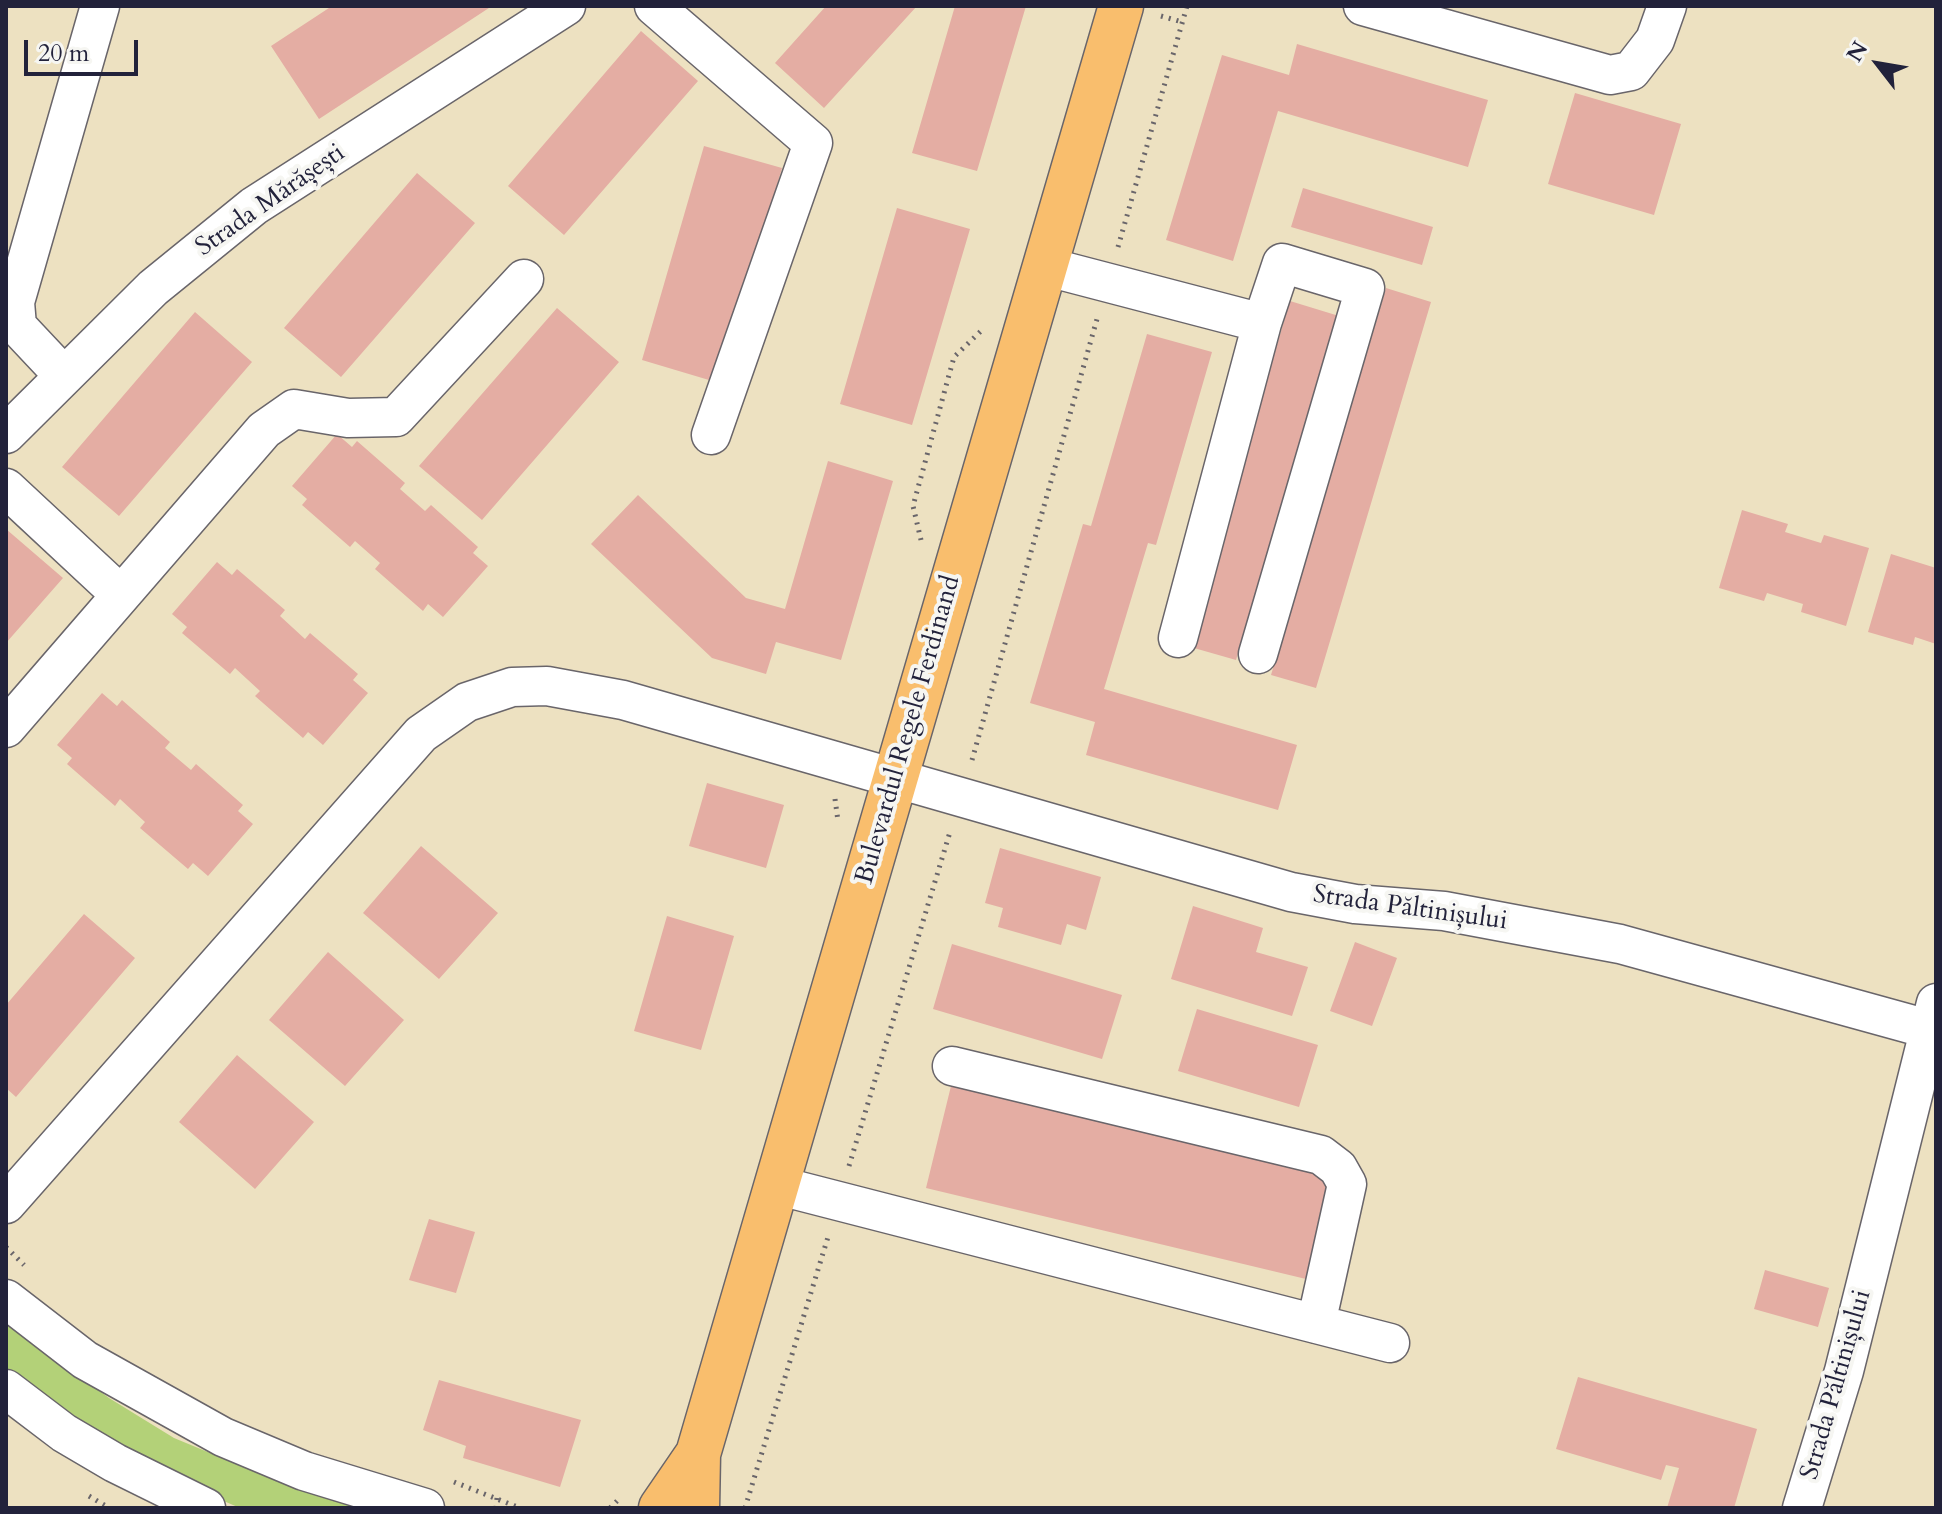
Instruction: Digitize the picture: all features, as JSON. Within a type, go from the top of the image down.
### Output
[{"type":"main road","name":"Bulevardul Regele Ferdinand","points":[[697,1508],[698,1454],[1121,6]]},
{"type":"main road","name":"Bulevardul Regele Ferdinand","points":[[661,1508],[698,1454]]},
{"type":"street","points":[[64,376],[10,316],[100,6]]},
{"type":"street","name":"Strada Mărășești","points":[[6,434],[153,288],[254,206],[566,6]]},
{"type":"street","points":[[654,6],[813,143],[711,435]]},
{"type":"street","points":[[1363,6],[1610,75],[1631,71],[1655,40],[1667,6]]},
{"type":"street","points":[[1178,638],[1262,323],[1282,263],[1365,288],[1258,654]]},
{"type":"street","points":[[1044,266],[1262,323]]},
{"type":"street","points":[[6,728],[264,430],[294,409],[348,418],[396,417],[524,279]]},
{"type":"street","points":[[6,488],[121,595]]},
{"type":"street","name":"Strada Păltinișului","points":[[6,1204],[421,734],[467,702],[512,687],[547,686],[623,700],[1291,892],[1355,904],[1444,911],[1620,944],[1932,1016],[1844,1371],[1802,1508]]},
{"type":"street","points":[[952,1066],[1321,1155],[1338,1168],[1347,1184],[1316,1324]]},
{"type":"street","points":[[776,1185],[1390,1343]]},
{"type":"street","points":[[6,1299],[85,1360],[223,1437],[304,1471],[425,1508]]},
{"type":"street","points":[[6,1389],[64,1433],[115,1463],[206,1508]]},
{"type":"path","points":[[972,760],[1187,6]]},
{"type":"path","points":[[922,545],[913,506],[954,357],[982,330],[987,315]]},
{"type":"path","points":[[835,799],[839,826]]},
{"type":"path","points":[[6,1247],[29,1269]]},
{"type":"path","points":[[453,1482],[520,1508]]},
{"type":"path","points":[[496,1508],[497,1498]]},
{"type":"green space","points":[[6,1322],[109,1398],[174,1438],[273,1479],[365,1508],[240,1508],[126,1459],[6,1374]]},
{"type":"building","points":[[332,6],[492,6],[319,119],[271,46]]},
{"type":"building","points":[[826,6],[917,6],[824,108],[775,63]]},
{"type":"building","points":[[955,6],[1026,6],[977,171],[912,153]]},
{"type":"building","points":[[641,31],[698,81],[564,235],[508,186]]},
{"type":"building","points":[[1297,44],[1488,100],[1468,167],[1278,111],[1233,261],[1166,240],[1222,55],[1289,75]]},
{"type":"building","points":[[1575,93],[1681,124],[1654,215],[1548,184]]},
{"type":"building","points":[[704,146],[782,168],[719,383],[642,360]]},
{"type":"building","points":[[417,173],[475,223],[341,377],[284,328]]},
{"type":"building","points":[[1303,188],[1433,227],[1422,265],[1291,227]]},
{"type":"building","points":[[897,208],[970,229],[912,425],[840,404]]},
{"type":"building","points":[[1386,288],[1431,302],[1316,688],[1271,675]]},
{"type":"building","points":[[1290,301],[1339,316],[1236,660],[1187,646]]},
{"type":"building","points":[[557,308],[619,362],[482,520],[419,466]]},
{"type":"building","points":[[195,312],[252,362],[119,516],[62,467]]},
{"type":"building","points":[[1147,334],[1212,352],[1156,545],[1148,543],[1104,689],[1297,745],[1278,810],[1086,755],[1095,722],[1030,703],[1083,524],[1091,526]]},
{"type":"building","points":[[337,434],[352,447],[357,441],[405,483],[400,489],[425,511],[431,505],[478,547],[473,553],[488,566],[443,617],[428,604],[423,611],[375,569],[380,563],[355,541],[350,547],[302,505],[307,499],[292,486]]},
{"type":"building","points":[[828,461],[893,481],[841,660],[776,642],[766,674],[712,658],[591,544],[638,495],[746,598],[785,609]]},
{"type":"building","points":[[1742,510],[1788,524],[1785,532],[1821,543],[1824,535],[1869,548],[1846,626],[1801,612],[1803,604],[1767,593],[1764,601],[1719,588]]},
{"type":"building","points":[[6,529],[63,578],[6,643]]},
{"type":"building","points":[[1891,554],[1936,568],[1936,644],[1915,637],[1913,645],[1868,632]]},
{"type":"building","points":[[217,562],[232,575],[237,569],[285,610],[280,616],[305,639],[310,633],[358,674],[353,680],[368,693],[323,745],[308,732],[303,738],[255,696],[260,691],[235,668],[230,674],[182,633],[187,627],[172,614]]},
{"type":"building","points":[[102,693],[117,706],[122,700],[170,742],[165,748],[191,770],[196,764],[243,805],[238,811],[253,824],[208,876],[193,863],[188,869],[140,828],[145,822],[120,799],[115,806],[67,764],[72,758],[57,745]]},
{"type":"building","points":[[707,783],[784,805],[766,868],[689,846]]},
{"type":"building","points":[[421,846],[498,913],[439,979],[363,913]]},
{"type":"building","points":[[1000,848],[1101,877],[1086,930],[1067,924],[1061,945],[998,927],[1003,908],[985,903]]},
{"type":"building","points":[[1193,906],[1263,928],[1256,952],[1308,967],[1292,1016],[1171,979]]},
{"type":"building","points":[[84,914],[135,958],[16,1097],[6,1088],[6,1005]]},
{"type":"building","points":[[667,916],[734,936],[701,1050],[634,1031]]},
{"type":"building","points":[[1355,942],[1397,958],[1372,1026],[1330,1011]]},
{"type":"building","points":[[952,944],[1122,995],[1102,1059],[933,1009]]},
{"type":"building","points":[[328,952],[404,1020],[345,1086],[269,1020]]},
{"type":"building","points":[[1197,1009],[1318,1045],[1299,1107],[1178,1071]]},
{"type":"building","points":[[237,1055],[314,1122],[255,1189],[179,1122]]},
{"type":"building","points":[[951,1086],[1331,1177],[1306,1279],[926,1188]]},
{"type":"building","points":[[429,1219],[475,1232],[456,1293],[409,1280]]},
{"type":"building","points":[[1765,1270],[1829,1288],[1818,1327],[1754,1309]]},
{"type":"building","points":[[1578,1377],[1757,1429],[1734,1508],[1667,1508],[1679,1468],[1666,1465],[1661,1480],[1556,1449]]},
{"type":"building","points":[[439,1380],[581,1420],[560,1487],[463,1458],[466,1446],[423,1430]]}]
